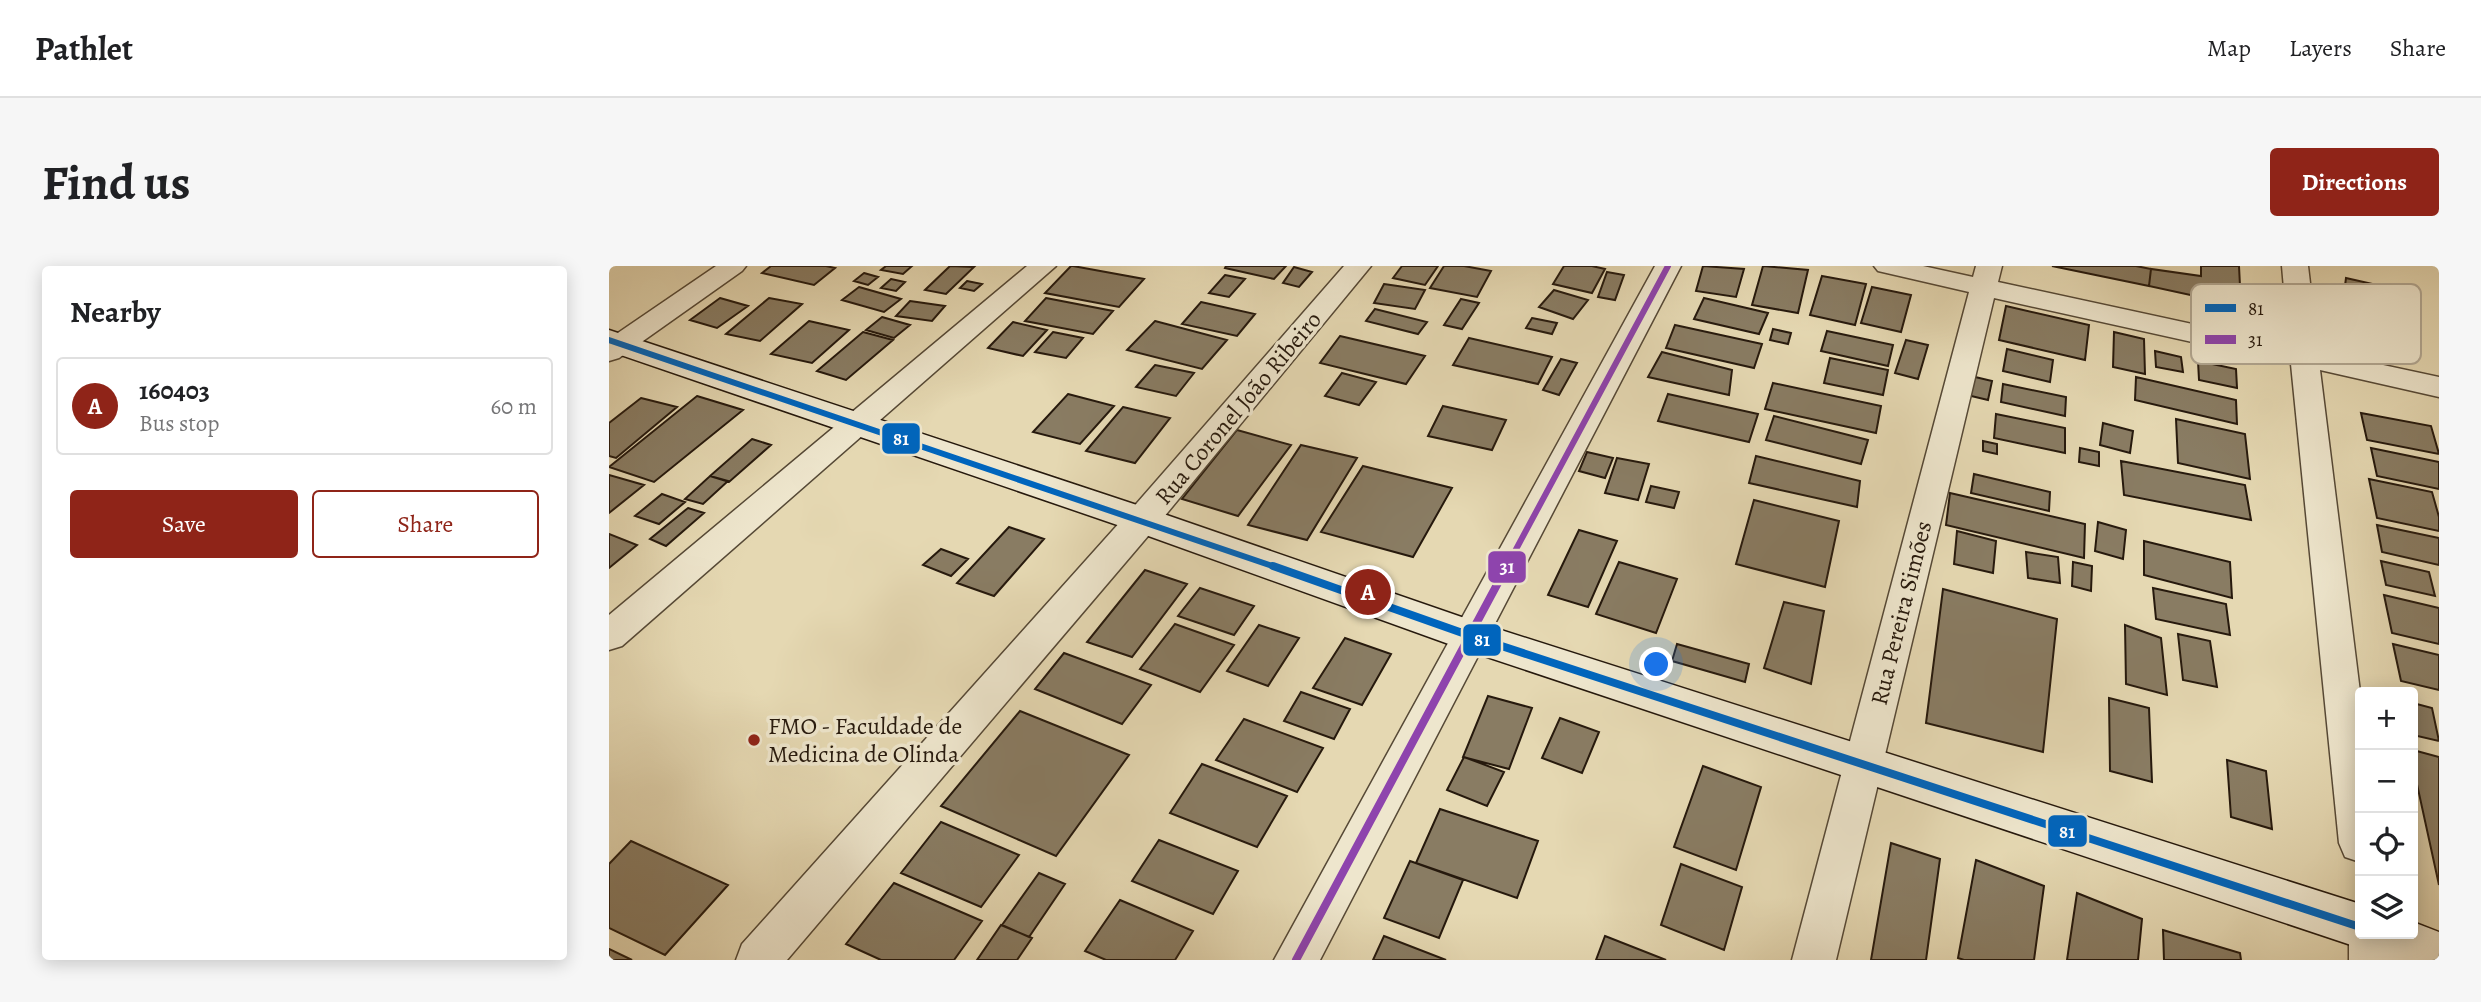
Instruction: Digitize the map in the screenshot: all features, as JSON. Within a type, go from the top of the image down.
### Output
[{"type":"street","points":[[613,345],[733,266]]},
{"type":"street","points":[[609,636],[1043,266]]},
{"type":"street","name":"Rua Coronel João Ribeiro","points":[[758,960],[1142,520],[1358,266]]},
{"type":"street","points":[[1296,960],[1668,266]]},
{"type":"street","points":[[1887,266],[1987,277],[2191,329]]},
{"type":"street","points":[[2295,266],[2297,284]]},
{"type":"street","name":"Rua Pereira Simões","points":[[1814,960],[1987,277]]},
{"type":"street","points":[[613,345],[1142,520],[1471,636],[2355,925]]},
{"type":"street","points":[[2306,364],[2356,813]]},
{"type":"street","points":[[2333,364],[2439,387]]},
{"type":"street","points":[[2371,939],[2371,960]]},
{"type":"street","points":[[2393,939],[2439,956]]},
{"type":"building","points":[[771,266],[835,268],[814,285],[762,273]]},
{"type":"building","points":[[886,266],[912,266],[903,274],[881,270]]},
{"type":"building","points":[[950,266],[974,267],[946,294],[925,290]]},
{"type":"building","points":[[1071,266],[1144,279],[1119,307],[1045,293]]},
{"type":"building","points":[[1286,266],[1274,279],[1225,268]]},
{"type":"building","points":[[1402,266],[1438,266],[1425,285],[1393,278]]},
{"type":"building","points":[[1444,266],[1464,266],[1491,271],[1477,297],[1430,288]]},
{"type":"building","points":[[1564,266],[1605,269],[1592,293],[1553,284]]},
{"type":"building","points":[[1703,266],[1744,269],[1736,297],[1696,291]]},
{"type":"building","points":[[1763,266],[1808,270],[1798,313],[1752,305]]},
{"type":"building","points":[[2052,266],[2136,266],[2151,269],[2149,286]]},
{"type":"building","points":[[2201,266],[2239,266],[2240,284],[2191,284],[2191,295],[2149,286],[2151,269],[2201,276]]},
{"type":"building","points":[[1294,267],[1312,272],[1299,287],[1283,283]]},
{"type":"building","points":[[1607,272],[1624,275],[1615,300],[1598,297]]},
{"type":"building","points":[[864,273],[878,277],[868,285],[854,281]]},
{"type":"building","points":[[1225,275],[1245,279],[1229,297],[1209,293]]},
{"type":"building","points":[[1822,276],[1866,284],[1855,325],[1810,315]]},
{"type":"building","points":[[2346,278],[2373,284],[2345,284]]},
{"type":"building","points":[[891,279],[905,282],[896,291],[881,288]]},
{"type":"building","points":[[967,281],[982,284],[974,291],[960,288]]},
{"type":"building","points":[[1384,284],[1425,290],[1415,309],[1374,303]]},
{"type":"building","points":[[859,287],[901,299],[884,312],[842,300]]},
{"type":"building","points":[[1872,287],[1911,295],[1901,332],[1861,323]]},
{"type":"building","points":[[1554,290],[1588,300],[1573,319],[1539,307]]},
{"type":"building","points":[[720,298],[748,306],[717,328],[690,320]]},
{"type":"building","points":[[769,298],[802,304],[760,341],[726,334]]},
{"type":"building","points":[[1046,298],[1113,311],[1093,334],[1025,321]]},
{"type":"building","points":[[1704,298],[1768,313],[1759,334],[1694,319]]},
{"type":"building","points":[[1461,299],[1479,303],[1462,329],[1444,325]]},
{"type":"building","points":[[910,301],[945,306],[932,321],[896,316]]},
{"type":"building","points":[[1201,302],[1255,314],[1237,336],[1182,324]]},
{"type":"building","points":[[2006,306],[2089,325],[2085,360],[1999,340]]},
{"type":"building","points":[[1375,309],[1427,322],[1418,334],[1366,321]]},
{"type":"building","points":[[882,317],[910,325],[894,338],[866,330]]},
{"type":"building","points":[[1532,318],[1557,323],[1552,334],[1526,328]]},
{"type":"building","points":[[809,321],[849,330],[812,363],[771,354]]},
{"type":"building","points":[[1155,321],[1227,340],[1202,369],[1127,350]]},
{"type":"building","points":[[1013,322],[1047,330],[1023,356],[988,348]]},
{"type":"building","points":[[1675,325],[1762,344],[1754,368],[1666,348]]},
{"type":"building","points":[[1773,329],[1791,333],[1788,344],[1770,340]]},
{"type":"building","points":[[1827,331],[1893,345],[1888,366],[1821,351]]},
{"type":"building","points":[[863,332],[893,340],[846,380],[817,371]]},
{"type":"building","points":[[1053,332],[1083,338],[1066,358],[1035,352]]},
{"type":"building","points":[[2114,332],[2144,339],[2145,374],[2113,367]]},
{"type":"building","points":[[1340,336],[1425,356],[1406,384],[1320,363]]},
{"type":"building","points":[[1469,338],[1552,357],[1538,384],[1453,365]]},
{"type":"building","points":[[1906,340],[1928,345],[1918,379],[1895,373]]},
{"type":"building","points":[[2007,349],[2053,360],[2050,382],[2003,371]]},
{"type":"building","points":[[2155,351],[2181,357],[2183,372],[2156,367]]},
{"type":"building","points":[[1662,352],[1732,370],[1729,395],[1648,377]]},
{"type":"building","points":[[1830,358],[1888,370],[1883,395],[1824,383]]},
{"type":"building","points":[[1561,359],[1577,363],[1559,395],[1543,390]]},
{"type":"building","points":[[2198,364],[2236,369],[2237,388],[2199,380]]},
{"type":"building","points":[[1155,365],[1194,373],[1176,396],[1136,387]]},
{"type":"building","points":[[1342,373],[1376,382],[1359,405],[1325,396]]},
{"type":"building","points":[[1971,376],[1992,381],[1988,400],[1967,395]]},
{"type":"building","points":[[2136,377],[2236,400],[2237,424],[2135,400]]},
{"type":"building","points":[[1773,383],[1881,406],[1876,433],[1765,409]]},
{"type":"building","points":[[2003,384],[2066,397],[2065,416],[2001,402]]},
{"type":"building","points":[[1068,394],[1114,406],[1080,444],[1033,432]]},
{"type":"building","points":[[1668,394],[1758,414],[1749,442],[1658,421]]},
{"type":"building","points":[[697,396],[743,410],[654,482],[609,467]]},
{"type":"building","points":[[641,398],[677,407],[616,458],[609,456],[609,423]]},
{"type":"building","points":[[1443,406],[1506,420],[1492,450],[1428,436]]},
{"type":"building","points":[[1123,407],[1170,418],[1135,463],[1086,451]]},
{"type":"building","points":[[2361,413],[2431,426],[2439,454],[2367,440]]},
{"type":"building","points":[[1996,414],[2065,428],[2065,453],[1994,438]]},
{"type":"building","points":[[1774,416],[1868,440],[1861,464],[1766,440]]},
{"type":"building","points":[[2176,419],[2245,434],[2250,479],[2178,463]]},
{"type":"building","points":[[2103,423],[2133,431],[2130,453],[2100,445]]},
{"type":"building","points":[[1237,430],[1291,445],[1238,516],[1182,499]]},
{"type":"building","points":[[752,439],[771,445],[729,482],[710,476]]},
{"type":"building","points":[[1983,441],[1997,444],[1997,454],[1983,451]]},
{"type":"building","points":[[1301,445],[1357,458],[1307,540],[1248,525]]},
{"type":"building","points":[[2080,448],[2099,452],[2099,466],[2079,462]]},
{"type":"building","points":[[2371,448],[2439,462],[2439,489],[2377,476]]},
{"type":"building","points":[[1587,452],[1613,458],[1605,478],[1579,471]]},
{"type":"building","points":[[1756,456],[1860,481],[1857,507],[1749,483]]},
{"type":"building","points":[[1617,458],[1649,464],[1638,500],[1605,493]]},
{"type":"building","points":[[2121,461],[2245,485],[2251,520],[2124,495]]},
{"type":"building","points":[[1363,466],[1452,488],[1413,557],[1321,532]]},
{"type":"building","points":[[1974,474],[2050,492],[2049,511],[1971,493]]},
{"type":"building","points":[[609,475],[644,485],[609,513]]},
{"type":"building","points":[[710,476],[728,481],[703,504],[685,499]]},
{"type":"building","points":[[2369,479],[2432,492],[2439,517],[2439,531],[2377,518]]},
{"type":"building","points":[[1651,486],[1679,492],[1674,508],[1646,502]]},
{"type":"building","points":[[1950,493],[2085,524],[2084,558],[1946,525]]},
{"type":"building","points":[[662,494],[685,502],[659,524],[635,516]]},
{"type":"building","points":[[1754,500],[1839,521],[1825,587],[1736,564]]},
{"type":"building","points":[[688,508],[704,513],[666,546],[650,539]]},
{"type":"building","points":[[2098,522],[2126,530],[2123,559],[2095,551]]},
{"type":"building","points":[[2377,525],[2439,538],[2439,565],[2382,552]]},
{"type":"building","points":[[1009,527],[1044,539],[994,596],[957,583]]},
{"type":"building","points":[[1579,530],[1617,541],[1588,607],[1548,595]]},
{"type":"building","points":[[1957,531],[1996,541],[1993,573],[1954,564]]},
{"type":"building","points":[[609,534],[637,545],[609,568]]},
{"type":"building","points":[[2144,541],[2230,562],[2232,598],[2144,575]]},
{"type":"building","points":[[941,549],[968,559],[951,576],[923,565]]},
{"type":"building","points":[[2026,552],[2058,557],[2060,583],[2028,578]]},
{"type":"building","points":[[2381,561],[2429,572],[2435,596],[2386,585]]},
{"type":"building","points":[[1619,562],[1677,579],[1656,633],[1596,614]]},
{"type":"building","points":[[2073,562],[2092,566],[2091,591],[2072,586]]},
{"type":"building","points":[[1145,570],[1187,584],[1132,657],[1087,642]]},
{"type":"building","points":[[1200,588],[1254,606],[1234,635],[1178,616]]},
{"type":"building","points":[[2153,588],[2226,604],[2230,635],[2156,619]]},
{"type":"building","points":[[1943,589],[2057,619],[2043,752],[1926,723]]},
{"type":"building","points":[[2384,595],[2439,608],[2439,644],[2392,633]]},
{"type":"building","points":[[1784,602],[1824,611],[1811,684],[1764,668]]},
{"type":"building","points":[[1175,624],[1234,645],[1200,692],[1140,669]]},
{"type":"building","points":[[1259,625],[1299,638],[1268,686],[1227,671]]},
{"type":"building","points":[[2125,625],[2161,638],[2167,695],[2126,684]]},
{"type":"building","points":[[2178,634],[2210,641],[2217,687],[2183,680]]},
{"type":"building","points":[[1345,638],[1391,654],[1362,705],[1313,688]]},
{"type":"building","points":[[1677,644],[1749,664],[1745,682],[1672,661]]},
{"type":"building","points":[[2393,644],[2439,655],[2439,690],[2401,681]]},
{"type":"building","points":[[1064,653],[1151,685],[1122,724],[1035,689]]},
{"type":"building","points":[[1301,692],[1350,709],[1334,739],[1284,721]]},
{"type":"building","points":[[1488,696],[1532,708],[1509,769],[1463,757]]},
{"type":"building","points":[[2109,698],[2149,708],[2152,782],[2110,771]]},
{"type":"building","points":[[2418,704],[2432,708],[2439,741],[2418,736]]},
{"type":"building","points":[[1020,711],[1129,755],[1056,856],[941,806]]},
{"type":"building","points":[[1560,718],[1599,732],[1582,773],[1542,758]]},
{"type":"building","points":[[1244,719],[1323,748],[1297,792],[1216,760]]},
{"type":"building","points":[[2418,751],[2439,757],[2439,885],[2418,789]]},
{"type":"building","points":[[1464,757],[1504,772],[1487,806],[1447,790]]},
{"type":"building","points":[[2227,760],[2266,771],[2272,829],[2231,817]]},
{"type":"building","points":[[1202,764],[1287,796],[1257,847],[1170,813]]},
{"type":"building","points":[[1703,766],[1761,787],[1736,870],[1674,847]]},
{"type":"building","points":[[1440,809],[1538,841],[1517,898],[1416,863]]},
{"type":"building","points":[[941,822],[1019,855],[981,907],[901,873]]},
{"type":"building","points":[[1159,840],[1238,871],[1213,914],[1132,881]]},
{"type":"building","points":[[631,841],[728,885],[665,955],[609,928],[609,864]]},
{"type":"building","points":[[1891,843],[1940,859],[1926,960],[1871,960]]},
{"type":"building","points":[[1976,860],[2044,886],[2034,960],[1958,958]]},
{"type":"building","points":[[1410,861],[1463,880],[1439,938],[1384,918]]},
{"type":"building","points":[[1681,864],[1742,887],[1724,950],[1661,925]]},
{"type":"building","points":[[1039,873],[1065,884],[1029,937],[1002,925]]},
{"type":"building","points":[[894,883],[982,921],[954,960],[881,960],[846,944]]},
{"type":"building","points":[[2077,893],[2142,919],[2138,960],[2067,960]]},
{"type":"building","points":[[1120,900],[1193,931],[1175,960],[1106,960],[1085,951]]},
{"type":"building","points":[[1001,925],[1032,938],[1017,960],[977,960]]},
{"type":"building","points":[[2163,930],[2240,953],[2241,960],[2164,960]]},
{"type":"building","points":[[1384,936],[1446,960],[1373,960]]},
{"type":"building","points":[[1605,936],[1666,960],[1596,960]]},
{"type":"building","points":[[609,949],[632,960],[609,960]]},
{"type":"transit line","name":"31","points":[[1296,960],[1668,266]]},
{"type":"transit line","name":"81","points":[[609,340],[1142,520],[1471,636],[2355,925]]},
{"type":"place","name":"160403","points":[[1368,592]]},
{"type":"place","name":"FMO - Faculdade de Medicina de Olinda","points":[[754,740]]}]
